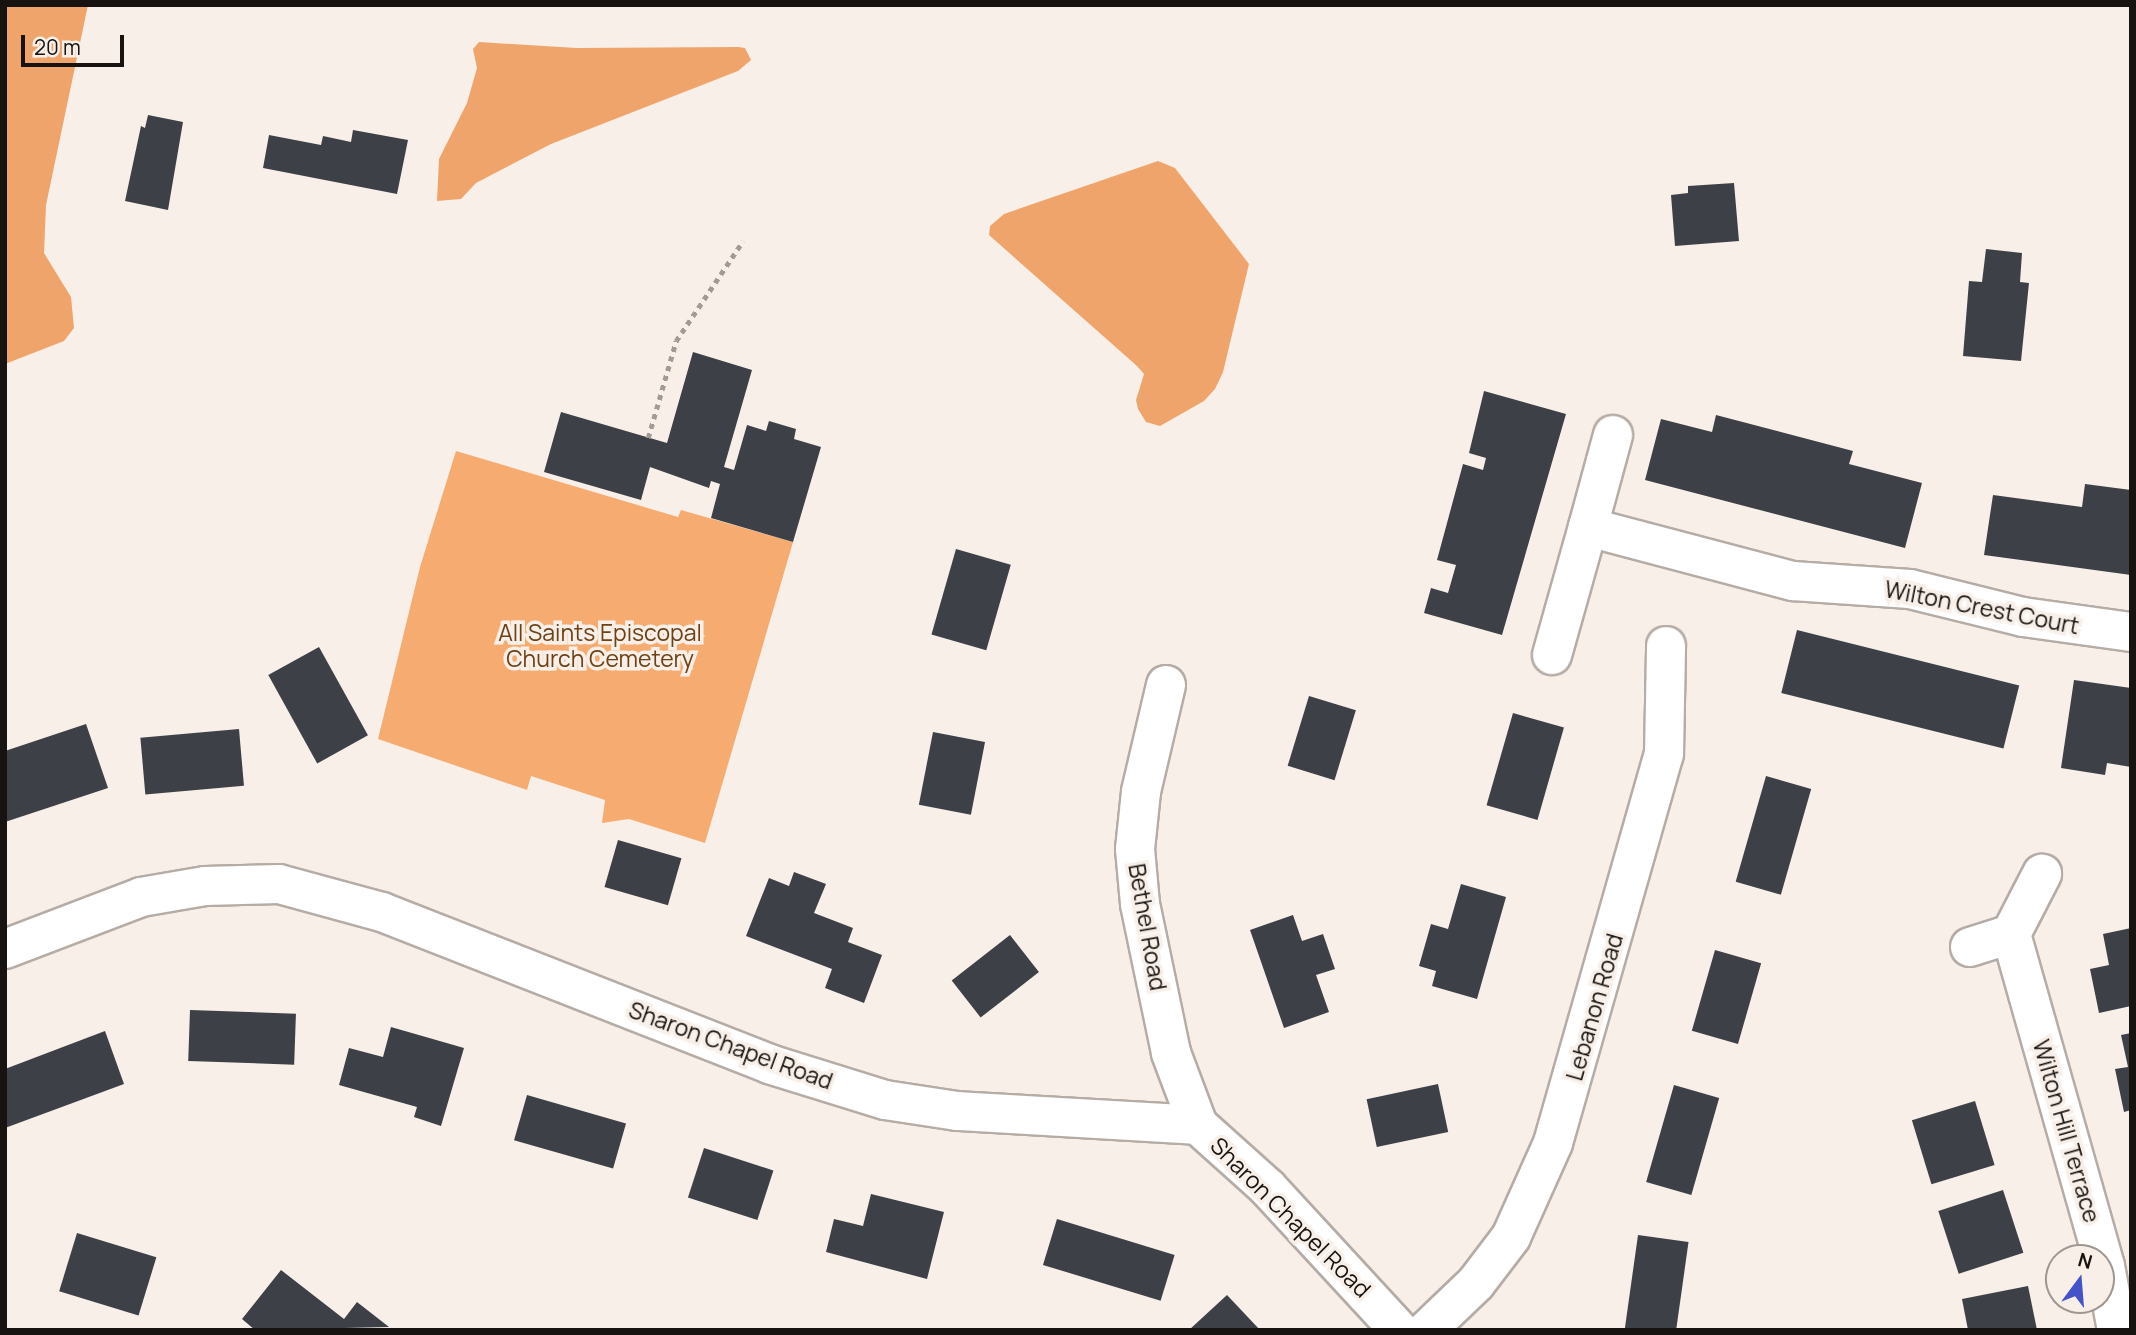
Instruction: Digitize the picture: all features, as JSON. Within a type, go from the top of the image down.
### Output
[{"type":"street","points":[[1552,655],[1613,435]]},
{"type":"street","name":"Wilton Crest Court","points":[[1588,527],[1793,581],[1910,589],[2023,617],[2131,632]]},
{"type":"street","name":"Lebanon Road","points":[[1427,1330],[1476,1283],[1511,1237],[1553,1143],[1664,754],[1666,646]]},
{"type":"street","name":"Bethel Road","points":[[1166,685],[1141,792],[1135,849],[1140,904],[1171,1053],[1199,1125]]},
{"type":"street","points":[[1970,947],[2011,934],[2042,874]]},
{"type":"street","name":"Sharon Chapel Road","points":[[5,949],[141,898],[205,886],[279,884],[382,912],[769,1064],[885,1100],[957,1111],[1199,1125],[1267,1187],[1399,1330]]},
{"type":"street","name":"Wilton Hill Terrace","points":[[2011,934],[2105,1266],[2117,1330]]},
{"type":"path","points":[[648,438],[676,341],[743,241]]},
{"type":"green space","name":"All Saints Episcopal Church Cemetery","points":[[456,451],[678,517],[681,510],[793,542],[705,843],[629,819],[602,823],[605,800],[531,776],[527,790],[378,739],[420,567]]},
{"type":"shaded area","points":[[5,5],[88,5],[46,205],[44,253],[71,297],[74,328],[64,341],[5,364]]},
{"type":"shaded area","points":[[479,42],[576,48],[738,47],[745,48],[751,60],[738,71],[551,144],[476,183],[461,199],[437,201],[439,159],[467,103],[477,68],[473,49]]},
{"type":"shaded area","points":[[1158,161],[1175,168],[1249,264],[1223,372],[1215,389],[1204,401],[1160,426],[1146,422],[1138,409],[1136,400],[1144,374],[1137,366],[989,235],[990,226],[1004,214]]},
{"type":"building","points":[[148,115],[183,122],[168,210],[125,201],[141,126],[145,128]]},
{"type":"building","points":[[353,130],[408,140],[397,194],[263,168],[269,135],[321,145],[323,136],[351,142]]},
{"type":"building","points":[[1734,183],[1739,241],[1675,246],[1671,195],[1688,193],[1688,186]]},
{"type":"building","points":[[1986,249],[2022,253],[2020,282],[2029,283],[2021,361],[1963,356],[1969,281],[1982,282]]},
{"type":"building","points":[[693,352],[752,370],[724,467],[734,470],[747,425],[766,431],[769,421],[796,429],[794,439],[821,447],[793,542],[711,518],[720,484],[711,481],[709,488],[650,467],[641,500],[544,472],[561,412],[667,443]]},
{"type":"building","points":[[1484,391],[1566,414],[1502,635],[1424,613],[1431,588],[1448,593],[1456,565],[1437,560],[1463,464],[1483,470],[1486,458],[1469,453]]},
{"type":"building","points":[[1716,415],[1853,451],[1849,464],[1922,483],[1905,548],[1645,480],[1661,419],[1712,432]]},
{"type":"building","points":[[2085,484],[2131,490],[2131,575],[1984,555],[1993,495],[2082,507]]},
{"type":"building","points":[[956,549],[1011,565],[986,650],[931,635]]},
{"type":"building","points":[[1797,630],[2019,685],[2003,748],[1781,693]]},
{"type":"building","points":[[319,647],[368,735],[317,763],[268,675]]},
{"type":"building","points":[[2074,680],[2131,688],[2131,767],[2107,763],[2105,775],[2061,768]]},
{"type":"building","points":[[1309,696],[1356,710],[1335,780],[1288,766]]},
{"type":"building","points":[[1513,713],[1564,728],[1537,820],[1487,805]]},
{"type":"building","points":[[86,724],[108,788],[5,822],[5,751]]},
{"type":"building","points":[[239,729],[244,786],[145,794],[140,738]]},
{"type":"building","points":[[933,732],[985,742],[971,815],[919,805]]},
{"type":"building","points":[[1766,776],[1811,789],[1781,895],[1736,882]]},
{"type":"building","points":[[618,840],[681,858],[668,905],[604,887]]},
{"type":"building","points":[[794,872],[826,884],[814,913],[853,928],[848,942],[882,955],[864,1003],[825,988],[832,969],[746,936],[769,878],[789,886]]},
{"type":"building","points":[[1461,884],[1506,897],[1477,999],[1432,986],[1436,971],[1419,966],[1431,924],[1448,929]]},
{"type":"building","points":[[1293,915],[1302,941],[1323,934],[1335,969],[1316,975],[1329,1012],[1284,1028],[1250,930]]},
{"type":"building","points":[[2131,928],[2131,1006],[2099,1013],[2090,969],[2109,965],[2103,934]]},
{"type":"building","points":[[1010,935],[1039,972],[981,1018],[952,981]]},
{"type":"building","points":[[1715,950],[1761,963],[1738,1044],[1692,1031]]},
{"type":"building","points":[[190,1010],[296,1014],[294,1065],[188,1061]]},
{"type":"building","points":[[391,1027],[464,1048],[441,1126],[414,1117],[417,1107],[339,1085],[349,1048],[383,1057]]},
{"type":"building","points":[[105,1031],[124,1084],[5,1128],[5,1069]]},
{"type":"building","points":[[2131,1033],[2131,1110],[2124,1112],[2115,1069],[2128,1067],[2121,1035]]},
{"type":"building","points":[[1438,1084],[1448,1132],[1377,1147],[1367,1099]]},
{"type":"building","points":[[1674,1085],[1719,1098],[1691,1195],[1646,1182]]},
{"type":"building","points":[[527,1095],[626,1123],[613,1169],[514,1140]]},
{"type":"building","points":[[1975,1101],[1995,1165],[1931,1184],[1912,1120]]},
{"type":"building","points":[[704,1148],[773,1171],[757,1220],[688,1197]]},
{"type":"building","points":[[2003,1190],[2023,1253],[1959,1274],[1938,1211]]},
{"type":"building","points":[[871,1194],[944,1212],[927,1279],[826,1252],[834,1219],[863,1226]]},
{"type":"building","points":[[1057,1219],[1175,1255],[1161,1301],[1043,1265]]},
{"type":"building","points":[[77,1233],[156,1257],[139,1316],[59,1291]]},
{"type":"building","points":[[1638,1235],[1689,1242],[1676,1330],[1625,1330]]},
{"type":"building","points":[[281,1270],[344,1319],[357,1302],[389,1327],[255,1330],[242,1319]]},
{"type":"building","points":[[2028,1286],[2037,1330],[1968,1330],[1962,1299]]},
{"type":"building","points":[[1227,1295],[1260,1330],[1189,1330]]}]
